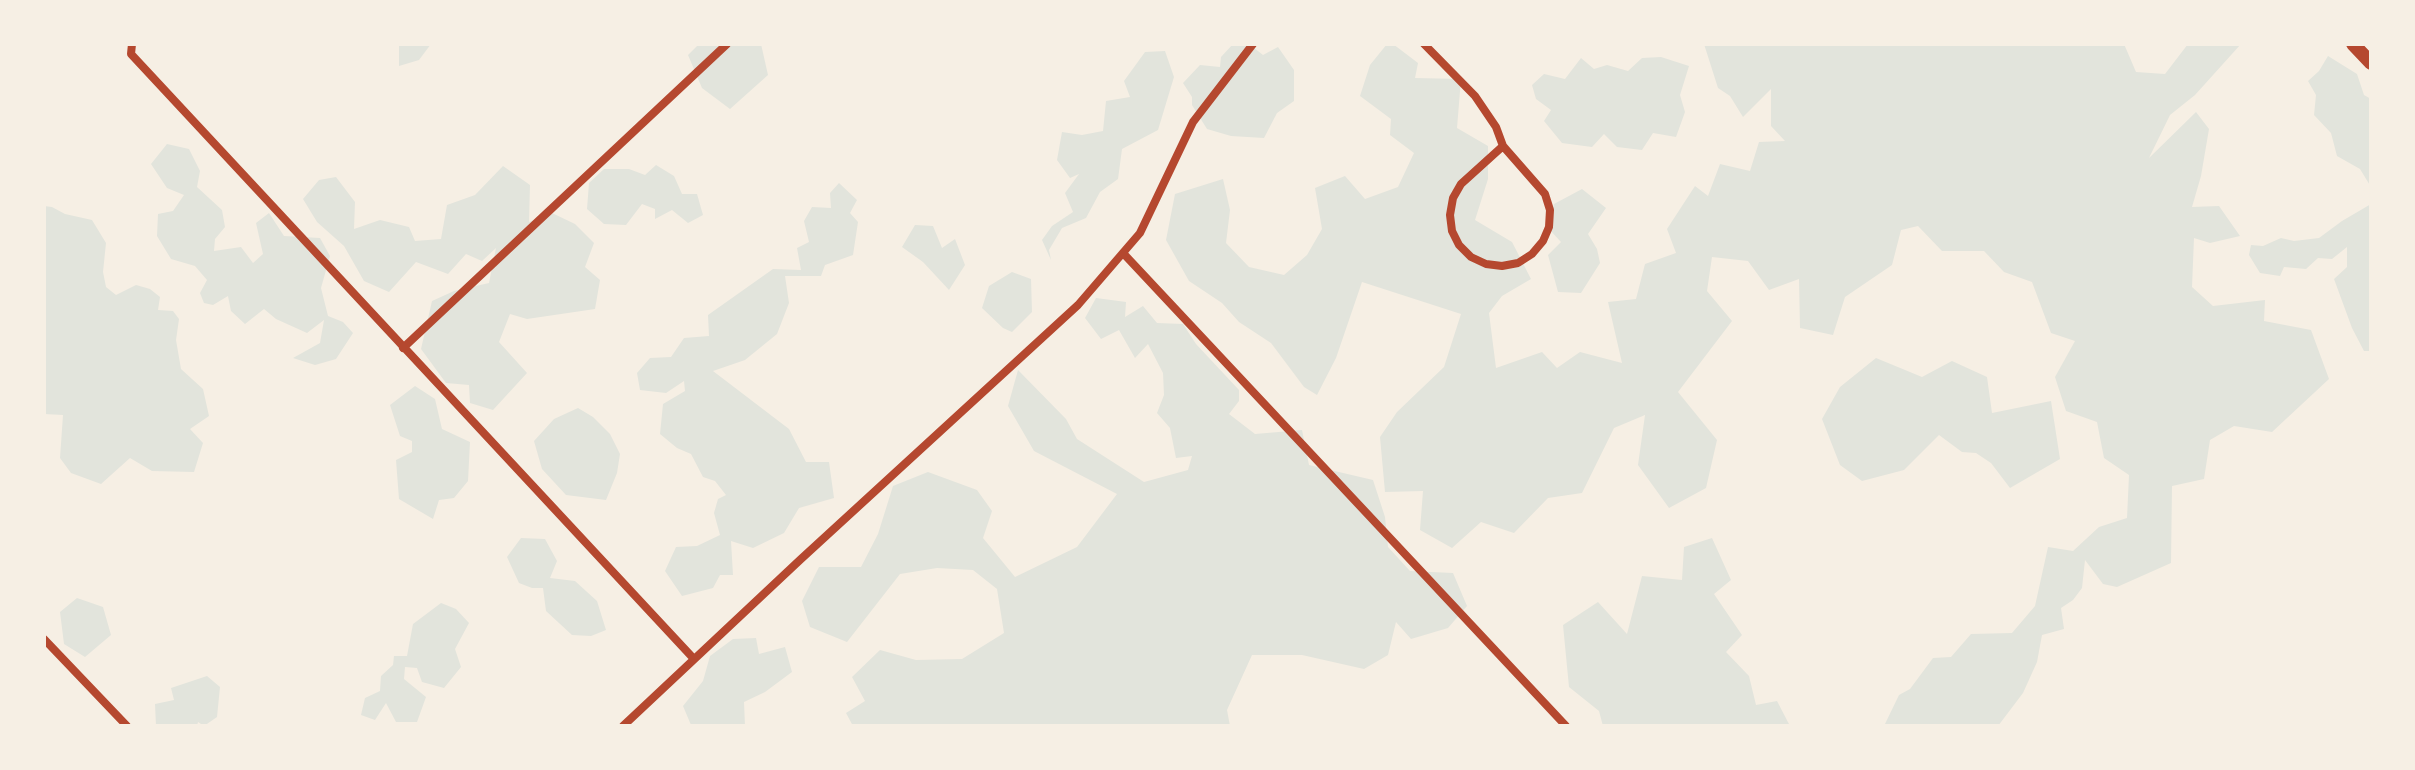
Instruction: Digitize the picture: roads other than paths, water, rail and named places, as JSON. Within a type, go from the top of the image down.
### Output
[{"type":"street","points":[[132,44],[131,54],[694,659]]},
{"type":"street","points":[[403,348],[727,44]]},
{"type":"street","points":[[623,726],[1078,305],[1140,233],[1193,122],[1253,44]]},
{"type":"street","points":[[1424,44],[1475,96],[1496,127],[1503,146],[1545,194],[1550,210],[1549,227],[1538,248],[1518,263],[1502,266],[1486,264],[1465,251],[1452,231],[1450,215],[1453,198],[1461,184],[1503,146]]},
{"type":"street","points":[[2353,44],[2371,63]]},
{"type":"street","points":[[1123,253],[1566,726]]},
{"type":"street","points":[[44,639],[127,726]]}]
